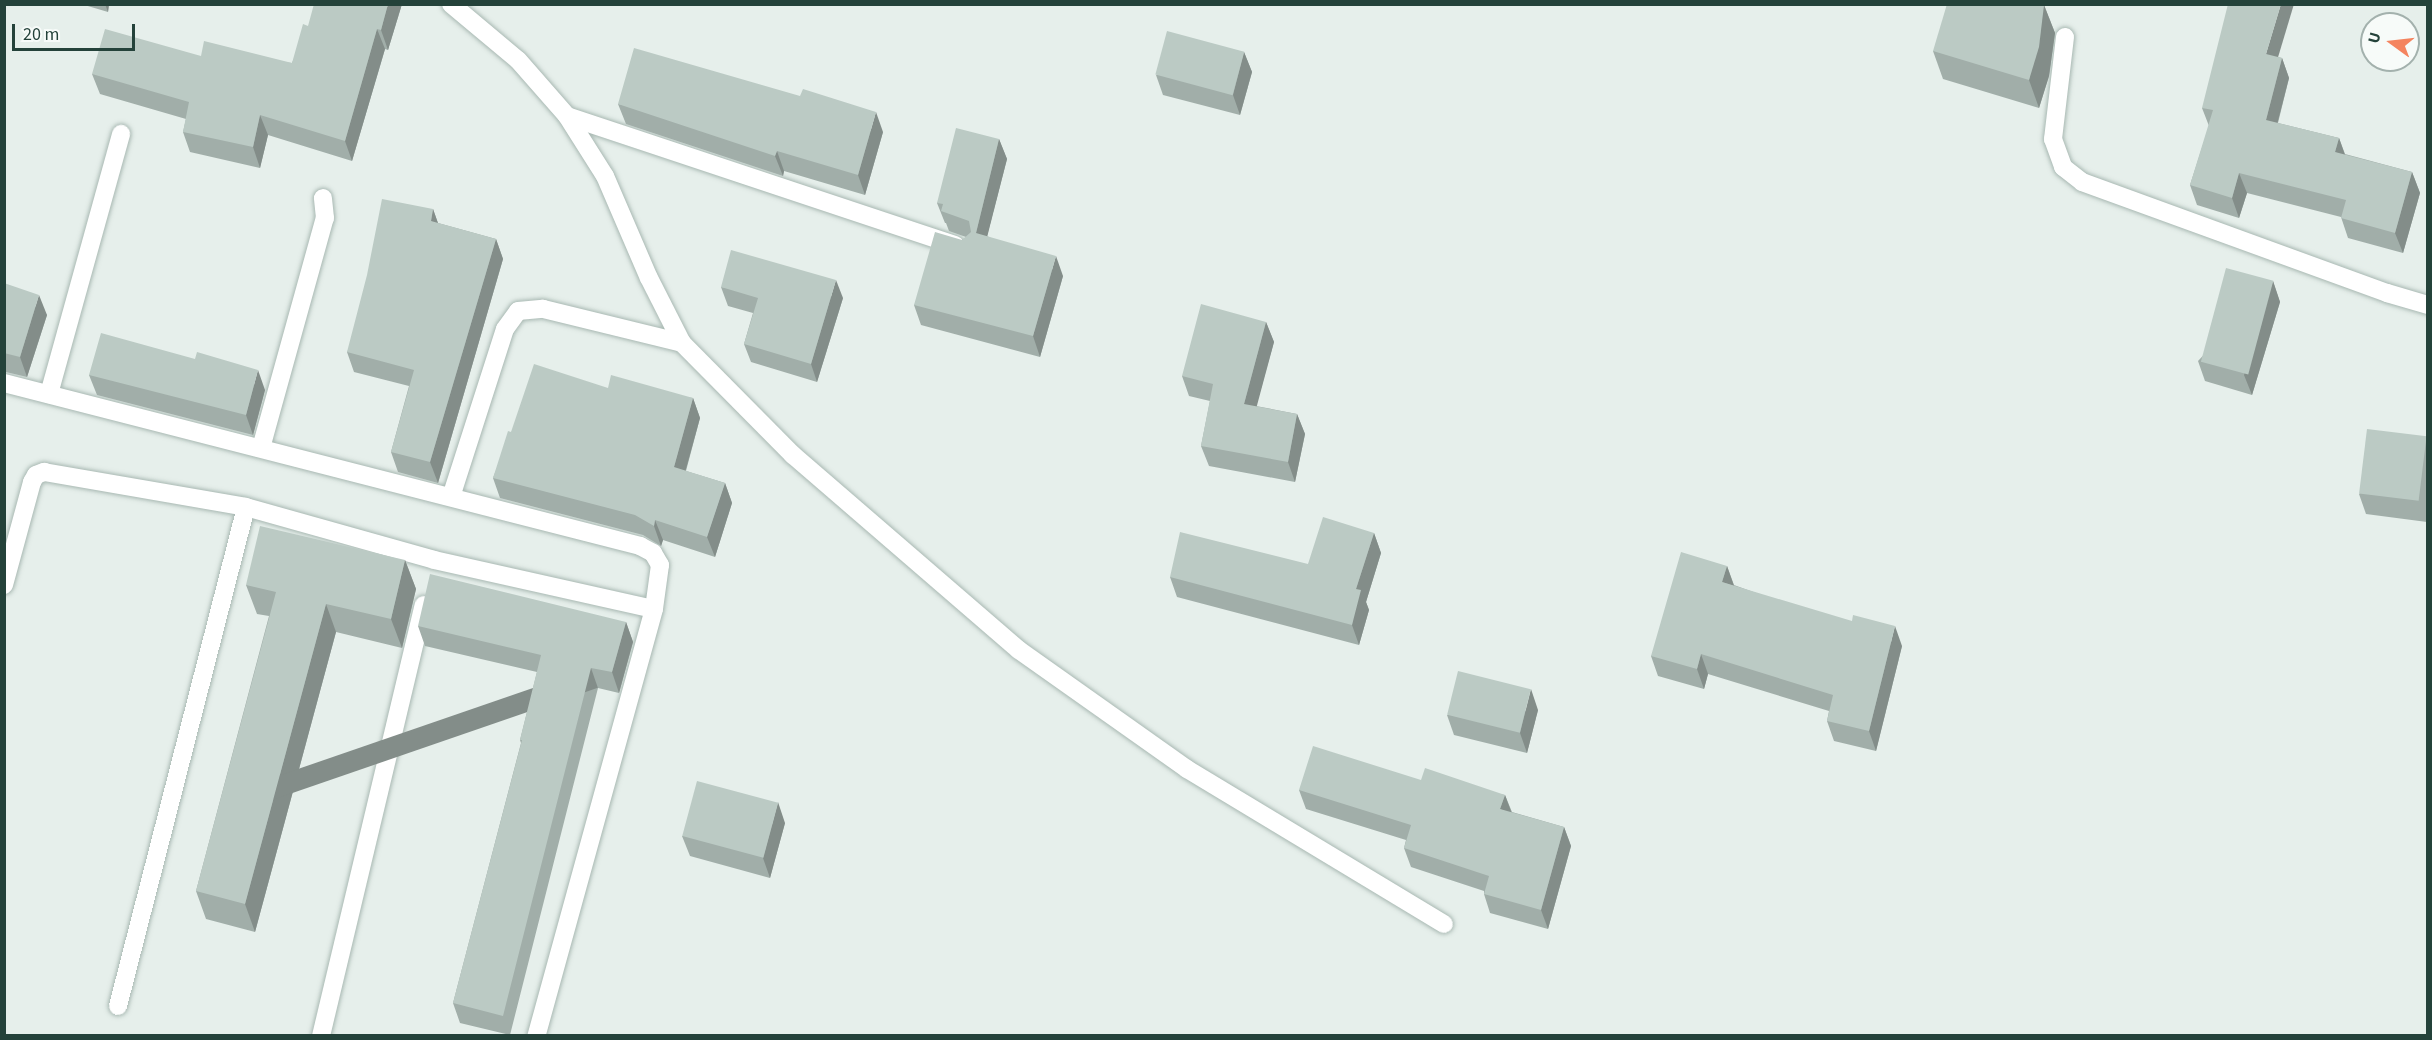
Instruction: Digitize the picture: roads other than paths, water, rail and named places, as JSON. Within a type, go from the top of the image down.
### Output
[{"type":"street","points":[[451,4],[518,60],[567,116],[604,176],[649,278],[682,343],[793,454],[1019,650],[1187,769],[1444,924]]},
{"type":"street","points":[[2065,37],[2054,139],[2063,167],[2082,182],[2387,293],[2427,305]]},
{"type":"street","points":[[567,116],[968,249]]},
{"type":"street","points":[[49,394],[121,134]]},
{"type":"street","points":[[261,448],[325,218],[323,198]]},
{"type":"street","points":[[451,497],[505,329],[518,310],[543,309],[682,343]]},
{"type":"street","points":[[4,383],[640,546],[653,553],[660,565],[654,609],[536,1035]]},
{"type":"street","points":[[4,585],[36,475],[44,472],[246,507],[432,572],[654,609]]},
{"type":"street","points":[[118,1006],[246,507]]},
{"type":"street","points":[[321,1035],[432,572]]}]
